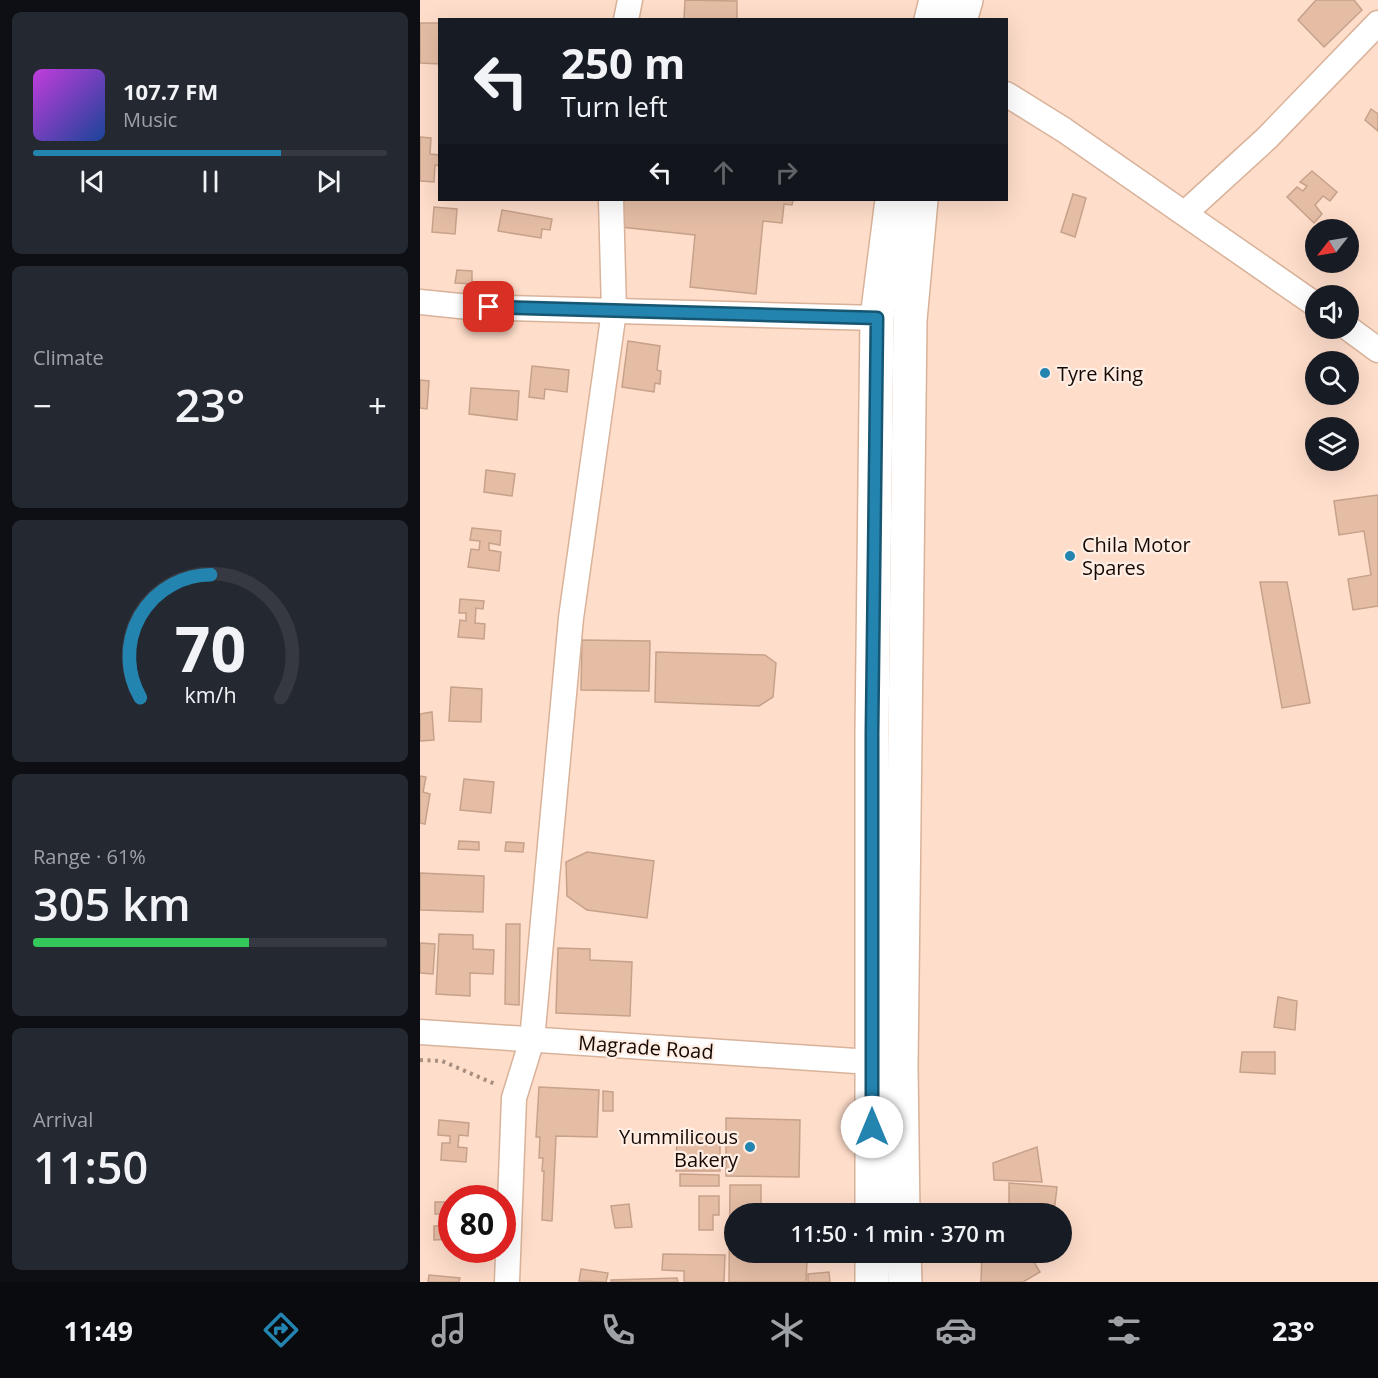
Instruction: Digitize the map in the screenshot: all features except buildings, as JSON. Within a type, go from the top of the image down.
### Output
[{"type":"highway","points":[[932,18],[936,0]]},
{"type":"highway","points":[[961,18],[966,0]]},
{"type":"highway","points":[[872,1203],[872,733],[877,318],[892,201]]},
{"type":"highway","points":[[903,1203],[901,1054],[910,320],[921,201]]},
{"type":"highway","points":[[872,1263],[872,1282]]},
{"type":"highway","points":[[904,1263],[905,1282]]},
{"type":"street","points":[[626,18],[630,0]]},
{"type":"street","points":[[1185,213],[1267,138],[1378,23]]},
{"type":"street","points":[[1008,95],[1064,130],[1305,297]]},
{"type":"street","points":[[507,1282],[514,1098],[532,1040],[571,618],[614,311],[611,201]]},
{"type":"street","points":[[420,302],[469,307],[877,318]]},
{"type":"street","points":[[1359,336],[1378,350]]},
{"type":"street","name":"Magrade Road","points":[[420,1032],[871,1062]]},
{"type":"path","points":[[420,1060],[442,1061],[501,1086],[514,1098]]},
{"type":"place","name":"Tyre King","points":[[1045,373]]},
{"type":"place","name":"Chila Motor Spares","points":[[1070,556]]},
{"type":"place","name":"Yummilicous Bakery","points":[[750,1147]]},
{"type":"route","points":[[489,307],[877,318],[872,733],[872,1127]]}]
